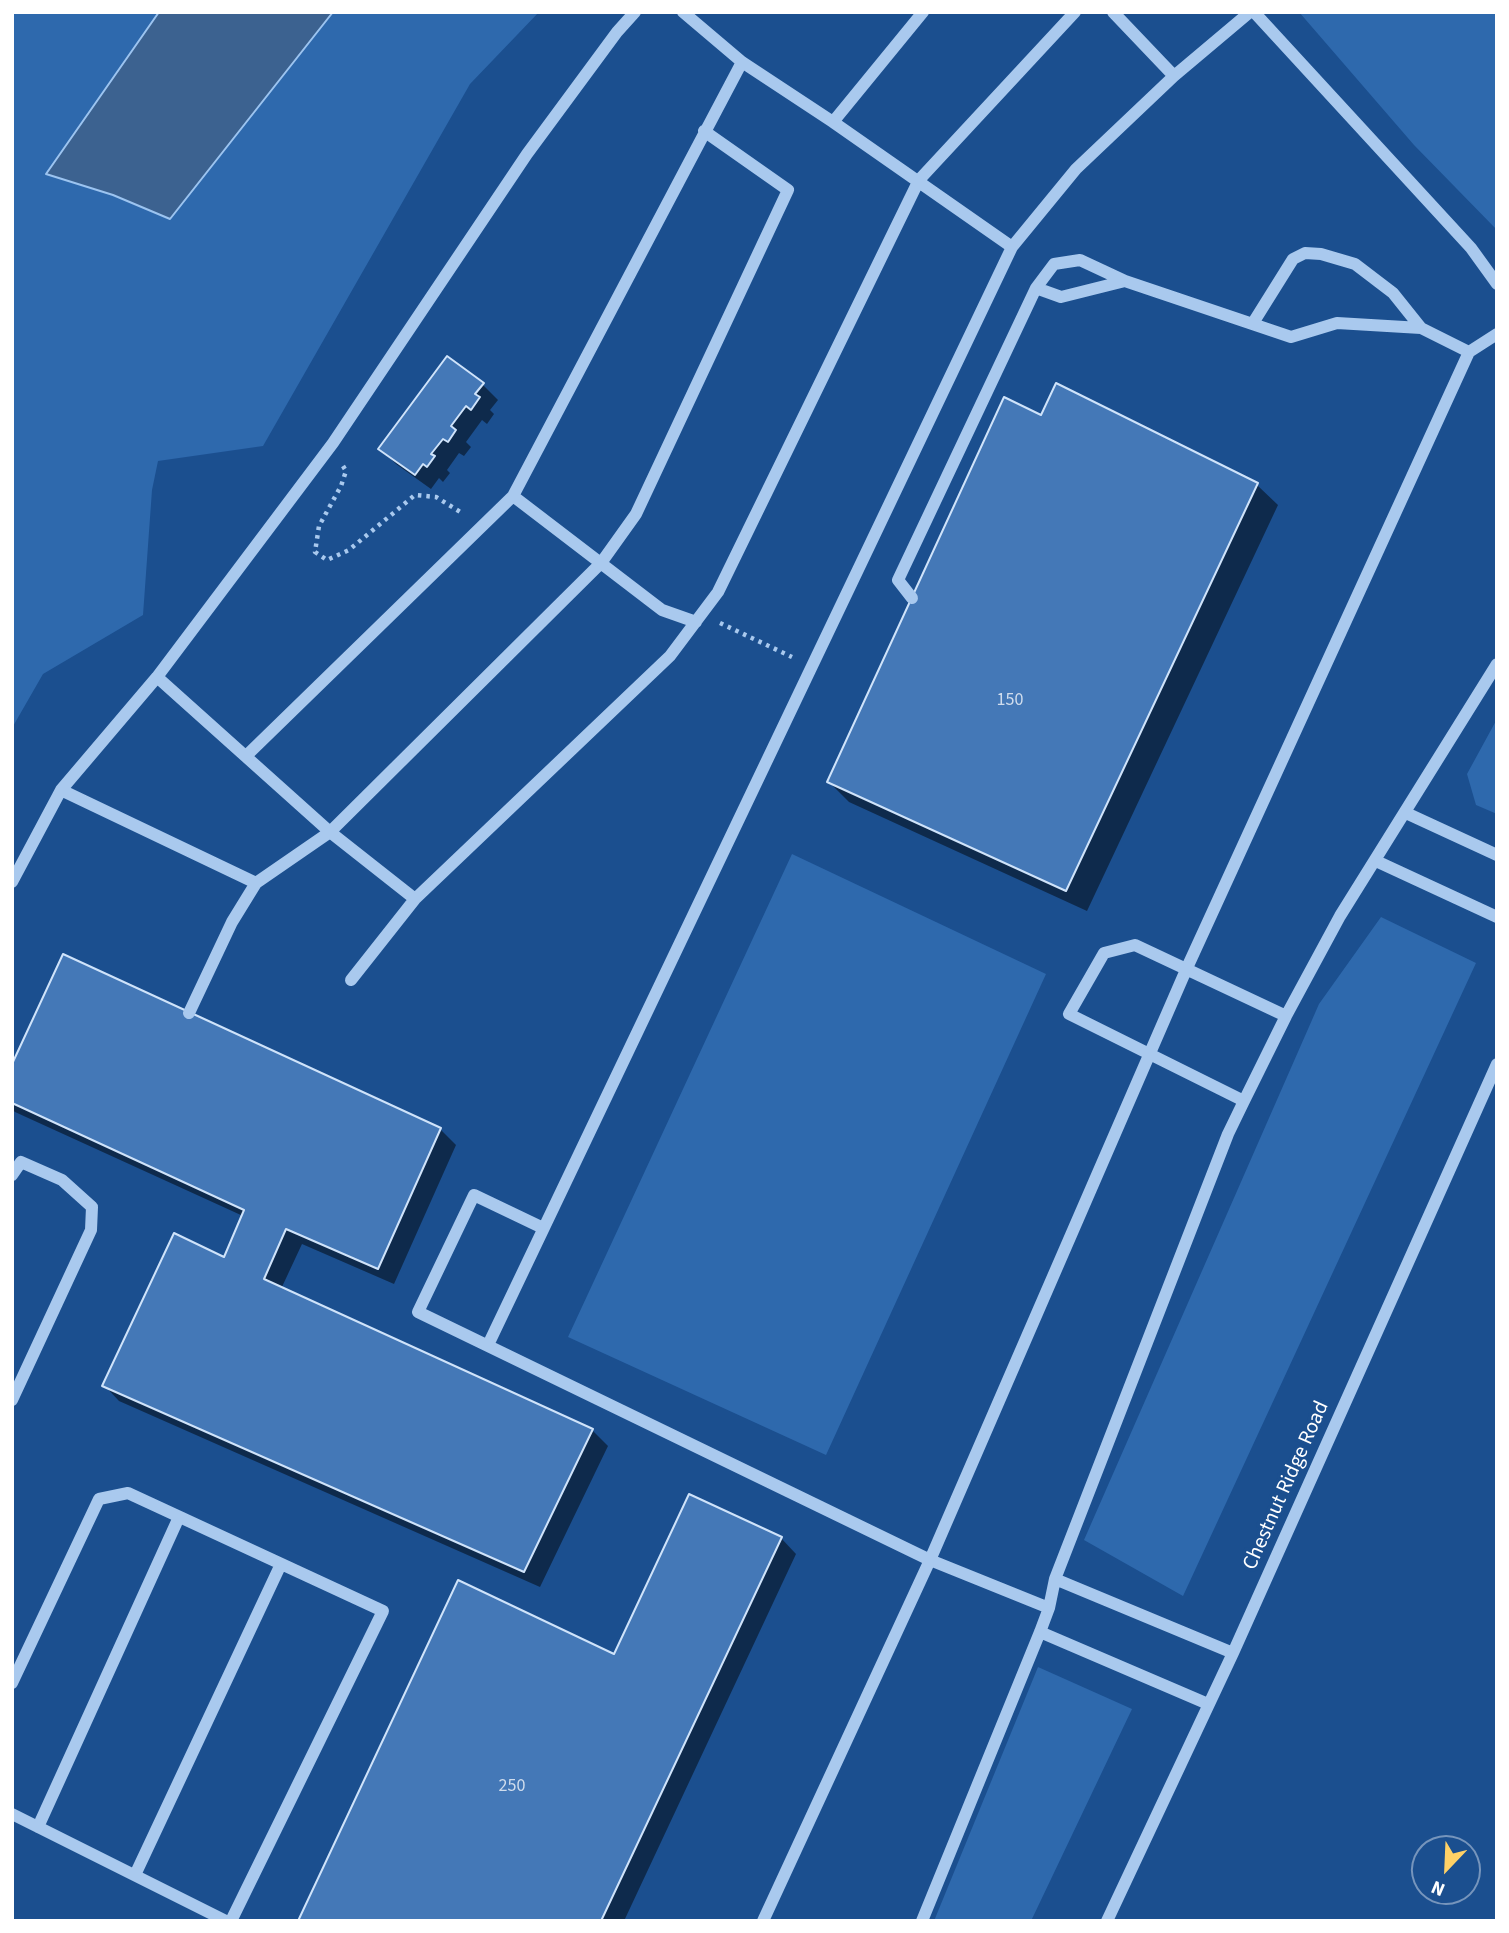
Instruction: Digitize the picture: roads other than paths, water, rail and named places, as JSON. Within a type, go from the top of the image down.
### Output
[{"type":"street","points":[[12,882],[61,790],[157,677],[333,443],[527,154],[617,32],[635,12]]},
{"type":"street","points":[[683,12],[742,62],[919,180],[1012,247]]},
{"type":"street","points":[[833,122],[923,12]]},
{"type":"street","points":[[351,980],[415,899],[670,656],[718,592],[919,180],[1075,12]]},
{"type":"street","points":[[1113,12],[1174,76]]},
{"type":"street","points":[[488,1345],[1012,247],[1076,169],[1174,76],[1252,12],[1471,248],[1497,284]]},
{"type":"street","points":[[246,756],[513,496],[742,62]]},
{"type":"street","points":[[189,1013],[232,922],[256,883],[330,832],[601,563],[636,514],[788,190],[704,131]]},
{"type":"street","points":[[1253,323],[1293,259],[1305,253],[1321,254],[1355,264],[1393,293],[1421,328]]},
{"type":"street","points":[[912,598],[898,580],[1036,288],[1054,264],[1080,260],[1125,281],[1290,337],[1337,323],[1421,328],[1469,352]]},
{"type":"street","points":[[1036,288],[1061,297],[1125,281]]},
{"type":"street","points":[[763,1921],[930,1560],[1186,970],[1469,352],[1497,334]]},
{"type":"street","points":[[513,496],[662,610],[694,624]]},
{"type":"street","points":[[922,1921],[1040,1633],[1055,1579],[1228,1134],[1286,1016],[1340,916],[1497,664]]},
{"type":"street","points":[[157,677],[330,832],[415,899]]},
{"type":"street","points":[[61,790],[256,883]]},
{"type":"street","points":[[1406,813],[1497,855]]},
{"type":"street","points":[[1376,862],[1497,918]]},
{"type":"street","points":[[1244,1101],[1069,1014],[1104,953],[1135,945],[1286,1016]]},
{"type":"street","name":"Chestnut Ridge Road","points":[[1107,1921],[1233,1653],[1497,1064]]},
{"type":"street","points":[[12,1175],[21,1162],[62,1180],[92,1207],[91,1230],[12,1400]]},
{"type":"street","points":[[542,1228],[474,1195],[418,1312],[930,1560],[1049,1608]]},
{"type":"street","points":[[12,1683],[99,1499],[128,1493],[383,1611],[229,1921],[12,1814]]},
{"type":"street","points":[[38,1827],[179,1517]]},
{"type":"street","points":[[135,1875],[281,1564]]},
{"type":"street","points":[[1055,1579],[1233,1653]]},
{"type":"street","points":[[1040,1633],[1208,1703]]}]
